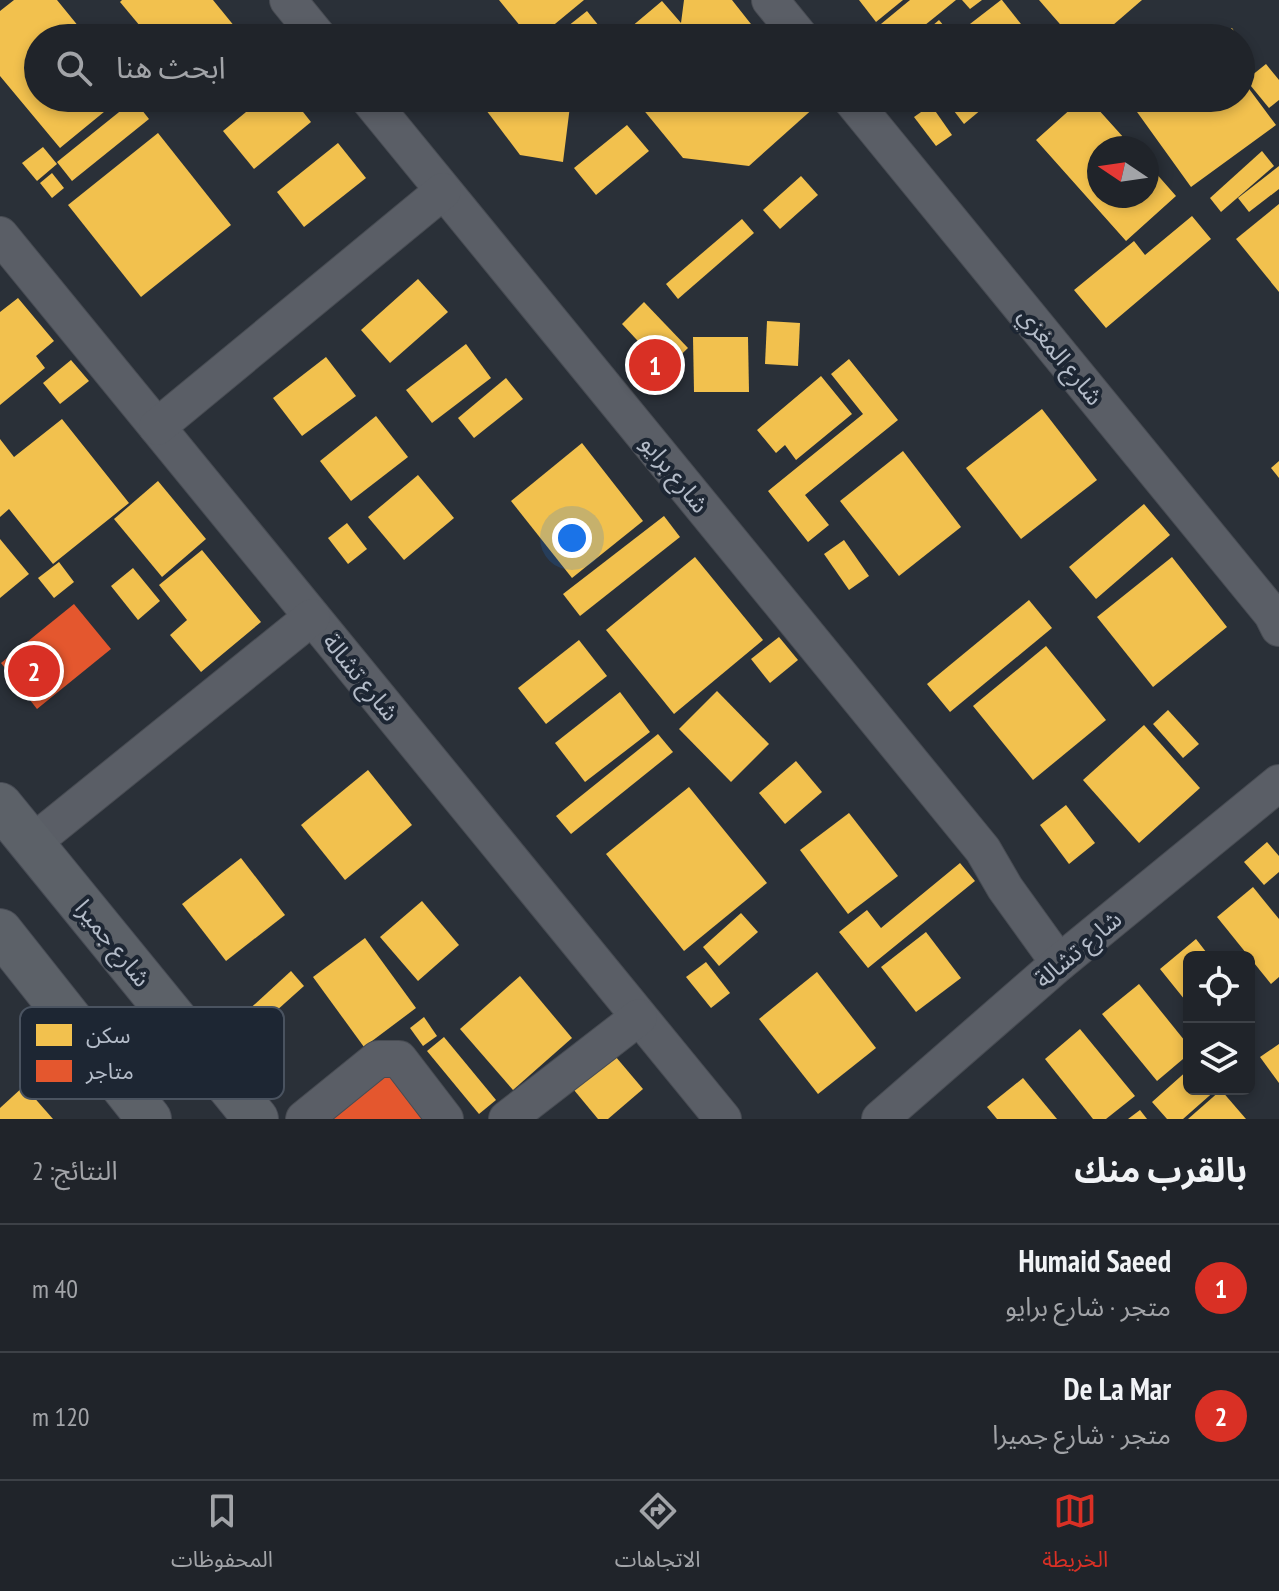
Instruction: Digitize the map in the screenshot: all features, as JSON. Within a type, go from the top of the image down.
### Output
[{"type":"main road","name":"شارع جميرا","points":[[0,805],[164,1007]]},
{"type":"main road","points":[[0,931],[60,1007]]},
{"type":"main road","points":[[133,1099],[149,1119]]},
{"type":"main road","name":"شارع جميرا","points":[[240,1099],[256,1119]]},
{"type":"street","points":[[288,0],[308,24]]},
{"type":"street","points":[[770,0],[790,24]]},
{"type":"street","name":"شارع برايو","points":[[379,112],[983,850],[1005,888],[1070,954]]},
{"type":"street","name":"شارع المغزي","points":[[861,112],[1277,620]]},
{"type":"street","points":[[157,427],[443,191]]},
{"type":"street","name":"شارع تشالة","points":[[0,235],[723,1119]]},
{"type":"street","points":[[31,844],[312,617]]},
{"type":"street","name":"شارع تشالة","points":[[880,1119],[1070,954],[1279,783]]},
{"type":"street","points":[[507,1119],[639,1017]]},
{"type":"street","points":[[304,1119],[378,1059],[399,1059],[445,1119]]},
{"type":"building: سكن","points":[[14,0],[57,0],[77,24],[24,24],[24,105],[0,76],[0,11]]},
{"type":"building: سكن","points":[[213,0],[233,24],[138,24],[120,2]]},
{"type":"building: سكن","points":[[499,0],[584,0],[555,24],[519,24]]},
{"type":"building: سكن","points":[[684,0],[732,0],[751,24],[635,24],[662,1],[681,23]]},
{"type":"building: سكن","points":[[859,0],[903,0],[876,22]]},
{"type":"building: سكن","points":[[910,0],[956,0],[926,24],[881,24]]},
{"type":"building: سكن","points":[[962,0],[982,0],[970,9]]},
{"type":"building: سكن","points":[[1002,0],[1021,24],[970,24]]},
{"type":"building: سكن","points":[[1039,0],[1142,0],[1114,24],[1060,24]]},
{"type":"building: سكن","points":[[587,11],[597,24],[571,24]]},
{"type":"building: سكن","points":[[1266,64],[1279,80],[1279,100],[1269,108],[1255,91],[1255,73]]},
{"type":"building: سكن","points":[[1255,97],[1276,125],[1191,187],[1159,143],[1159,136],[1154,136],[1137,112],[1255,112]]},
{"type":"building: سكن","points":[[30,112],[104,112],[60,148]]},
{"type":"building: سكن","points":[[119,112],[143,112],[149,119],[72,181],[57,162]]},
{"type":"building: سكن","points":[[246,112],[303,112],[311,122],[254,169],[223,131]]},
{"type":"building: سكن","points":[[488,112],[569,112],[563,162],[520,155]]},
{"type":"building: سكن","points":[[645,112],[809,112],[749,166],[683,158]]},
{"type":"building: سكن","points":[[921,112],[936,112],[952,135],[936,146],[914,117]]},
{"type":"building: سكن","points":[[955,112],[978,112],[964,124]]},
{"type":"building: سكن","points":[[1067,112],[1101,112],[1122,136],[1087,136],[1087,197],[1036,140]]},
{"type":"building: سكن","points":[[627,125],[649,151],[596,195],[574,168]]},
{"type":"building: سكن","points":[[158,133],[231,225],[141,297],[68,205]]},
{"type":"building: سكن","points":[[338,143],[366,178],[304,227],[277,192]]},
{"type":"building: سكن","points":[[43,147],[57,164],[37,181],[22,163]]},
{"type":"building: سكن","points":[[1262,151],[1274,166],[1221,212],[1210,198]]},
{"type":"building: سكن","points":[[1279,166],[1279,189],[1249,212],[1238,198]]},
{"type":"building: سكن","points":[[52,173],[64,188],[52,198],[40,183]]},
{"type":"building: سكن","points":[[801,176],[818,195],[780,229],[763,210]]},
{"type":"building: سكن","points":[[1159,177],[1176,196],[1126,241],[1097,208],[1159,208]]},
{"type":"building: سكن","points":[[1279,204],[1279,292],[1236,239]]},
{"type":"building: سكن","points":[[1192,216],[1211,239],[1106,328],[1074,290],[1134,241],[1145,255]]},
{"type":"building: سكن","points":[[742,219],[754,233],[678,299],[666,284]]},
{"type":"building: سكن","points":[[418,279],[448,312],[390,363],[361,330]]},
{"type":"building: سكن","points":[[18,298],[54,341],[36,356],[45,368],[0,405],[0,312]]},
{"type":"building: سكن","points":[[644,302],[688,348],[665,370],[622,324]]},
{"type":"building: سكن","points":[[767,321],[800,323],[798,366],[765,364]]},
{"type":"building: سكن","points":[[693,337],[748,337],[749,392],[694,392]]},
{"type":"building: سكن","points":[[466,344],[491,378],[432,423],[406,390]]},
{"type":"building: سكن","points":[[326,357],[356,396],[302,436],[273,398]]},
{"type":"building: سكن","points":[[849,359],[898,420],[805,495],[829,525],[808,542],[768,491],[863,414],[831,374]]},
{"type":"building: سكن","points":[[71,360],[89,381],[60,404],[43,383]]},
{"type":"building: سكن","points":[[821,376],[852,414],[796,460],[785,445],[776,453],[757,430]]},
{"type":"building: سكن","points":[[506,378],[523,399],[474,438],[458,418]]},
{"type":"building: سكن","points":[[1042,409],[1097,480],[1021,539],[966,468]]},
{"type":"building: سكن","points":[[376,416],[408,457],[351,501],[320,461]]},
{"type":"building: سكن","points":[[62,419],[129,503],[53,564],[9,509],[0,517],[0,439],[14,457]]},
{"type":"building: سكن","points":[[582,443],[643,521],[572,578],[511,501]]},
{"type":"building: سكن","points":[[903,451],[961,527],[899,576],[840,501]]},
{"type":"building: سكن","points":[[1279,461],[1279,478],[1271,468]]},
{"type":"building: سكن","points":[[418,475],[454,518],[404,560],[368,517]]},
{"type":"building: سكن","points":[[158,481],[206,539],[162,577],[114,519]]},
{"type":"building: سكن","points":[[1144,504],[1170,535],[1096,599],[1069,567]]},
{"type":"building: سكن","points":[[664,516],[680,537],[580,616],[563,594]]},
{"type":"building: سكن","points":[[347,523],[367,549],[348,564],[328,538]]},
{"type":"building: سكن","points":[[0,539],[29,574],[0,598]]},
{"type":"building: سكن","points":[[844,540],[869,576],[849,590],[824,554]]},
{"type":"building: سكن","points":[[202,550],[261,622],[201,672],[170,635],[187,620],[159,585]]},
{"type":"building: سكن","points":[[695,557],[763,640],[674,714],[606,630]]},
{"type":"building: سكن","points":[[1172,557],[1227,627],[1153,687],[1097,617]]},
{"type":"building: سكن","points":[[59,562],[74,582],[54,598],[38,578]]},
{"type":"building: سكن","points":[[133,568],[160,601],[138,620],[111,586]]},
{"type":"building: سكن","points":[[1029,600],[1052,628],[950,712],[927,684]]},
{"type":"building: سكن","points":[[779,637],[798,660],[770,683],[751,659]]},
{"type":"building: سكن","points":[[579,640],[607,676],[546,724],[518,688]]},
{"type":"building: سكن","points":[[1046,646],[1106,720],[1033,780],[973,706]]},
{"type":"building: سكن","points":[[717,691],[769,744],[731,782],[679,729]]},
{"type":"building: سكن","points":[[620,692],[650,732],[585,782],[555,743]]},
{"type":"building: سكن","points":[[1168,710],[1199,744],[1183,758],[1153,724]]},
{"type":"building: سكن","points":[[1144,725],[1200,788],[1139,843],[1083,780]]},
{"type":"building: سكن","points":[[658,734],[673,752],[571,834],[556,816]]},
{"type":"building: سكن","points":[[796,761],[822,792],[785,824],[759,793]]},
{"type":"building: سكن","points":[[368,770],[412,825],[345,880],[301,825]]},
{"type":"building: سكن","points":[[689,787],[767,883],[684,951],[606,854]]},
{"type":"building: سكن","points":[[1066,805],[1095,843],[1069,864],[1040,825]]},
{"type":"building: سكن","points":[[849,813],[898,876],[848,914],[800,850]]},
{"type":"building: سكن","points":[[1267,842],[1279,856],[1279,872],[1264,885],[1244,862]]},
{"type":"building: سكن","points":[[241,858],[285,915],[226,961],[182,904]]},
{"type":"building: سكن","points":[[960,863],[975,881],[868,968],[839,932],[867,910],[881,928]]},
{"type":"building: سكن","points":[[1253,887],[1279,919],[1279,977],[1271,984],[1255,964],[1255,951],[1244,951],[1217,917]]},
{"type":"building: سكن","points":[[422,901],[459,945],[418,981],[380,937]]},
{"type":"building: سكن","points":[[741,913],[758,932],[719,966],[703,947]]},
{"type":"building: سكن","points":[[926,932],[961,978],[916,1012],[881,967]]},
{"type":"building: سكن","points":[[365,938],[416,1008],[364,1047],[313,977]]},
{"type":"building: سكن","points":[[1196,939],[1205,951],[1183,951],[1183,998],[1160,969]]},
{"type":"building: سكن","points":[[706,962],[730,993],[711,1008],[686,977]]},
{"type":"building: سكن","points":[[291,971],[304,986],[281,1007],[252,1007]]},
{"type":"building: سكن","points":[[817,972],[876,1048],[818,1094],[759,1019]]},
{"type":"building: سكن","points":[[520,976],[572,1038],[513,1090],[460,1029]]},
{"type":"building: سكن","points":[[1139,984],[1183,1039],[1183,1059],[1157,1081],[1102,1014]]},
{"type":"building: سكن","points":[[424,1017],[437,1036],[423,1046],[410,1028]]},
{"type":"building: سكن","points":[[1080,1029],[1135,1096],[1106,1119],[1093,1119],[1045,1059]]},
{"type":"building: سكن","points":[[444,1037],[496,1100],[479,1114],[427,1051]]},
{"type":"building: سكن","points":[[1279,1044],[1279,1083],[1260,1057]]},
{"type":"building: سكن","points":[[610,1050],[643,1089],[608,1119],[598,1119],[569,1084]]},
{"type":"building: سكن","points":[[1183,1074],[1183,1095],[1210,1095],[1183,1119],[1167,1119],[1152,1102]]},
{"type":"building: سكن","points":[[1023,1078],[1057,1119],[997,1119],[987,1107]]},
{"type":"building: سكن","points":[[20,1090],[20,1099],[35,1099],[53,1119],[0,1119],[0,1108]]},
{"type":"building: سكن","points":[[1215,1095],[1225,1095],[1246,1119],[1188,1119]]},
{"type":"building: سكن","points":[[1140,1110],[1147,1119],[1128,1119]]},
{"type":"building: متاجر","points":[[74,604],[111,649],[37,709],[1,663]]},
{"type":"building: متاجر","points":[[383,1068],[422,1119],[324,1119]]},
{"type":"place","name":"Humaid Saeed","points":[[655,365]]},
{"type":"place","name":"De La Mar","points":[[34,671]]}]
